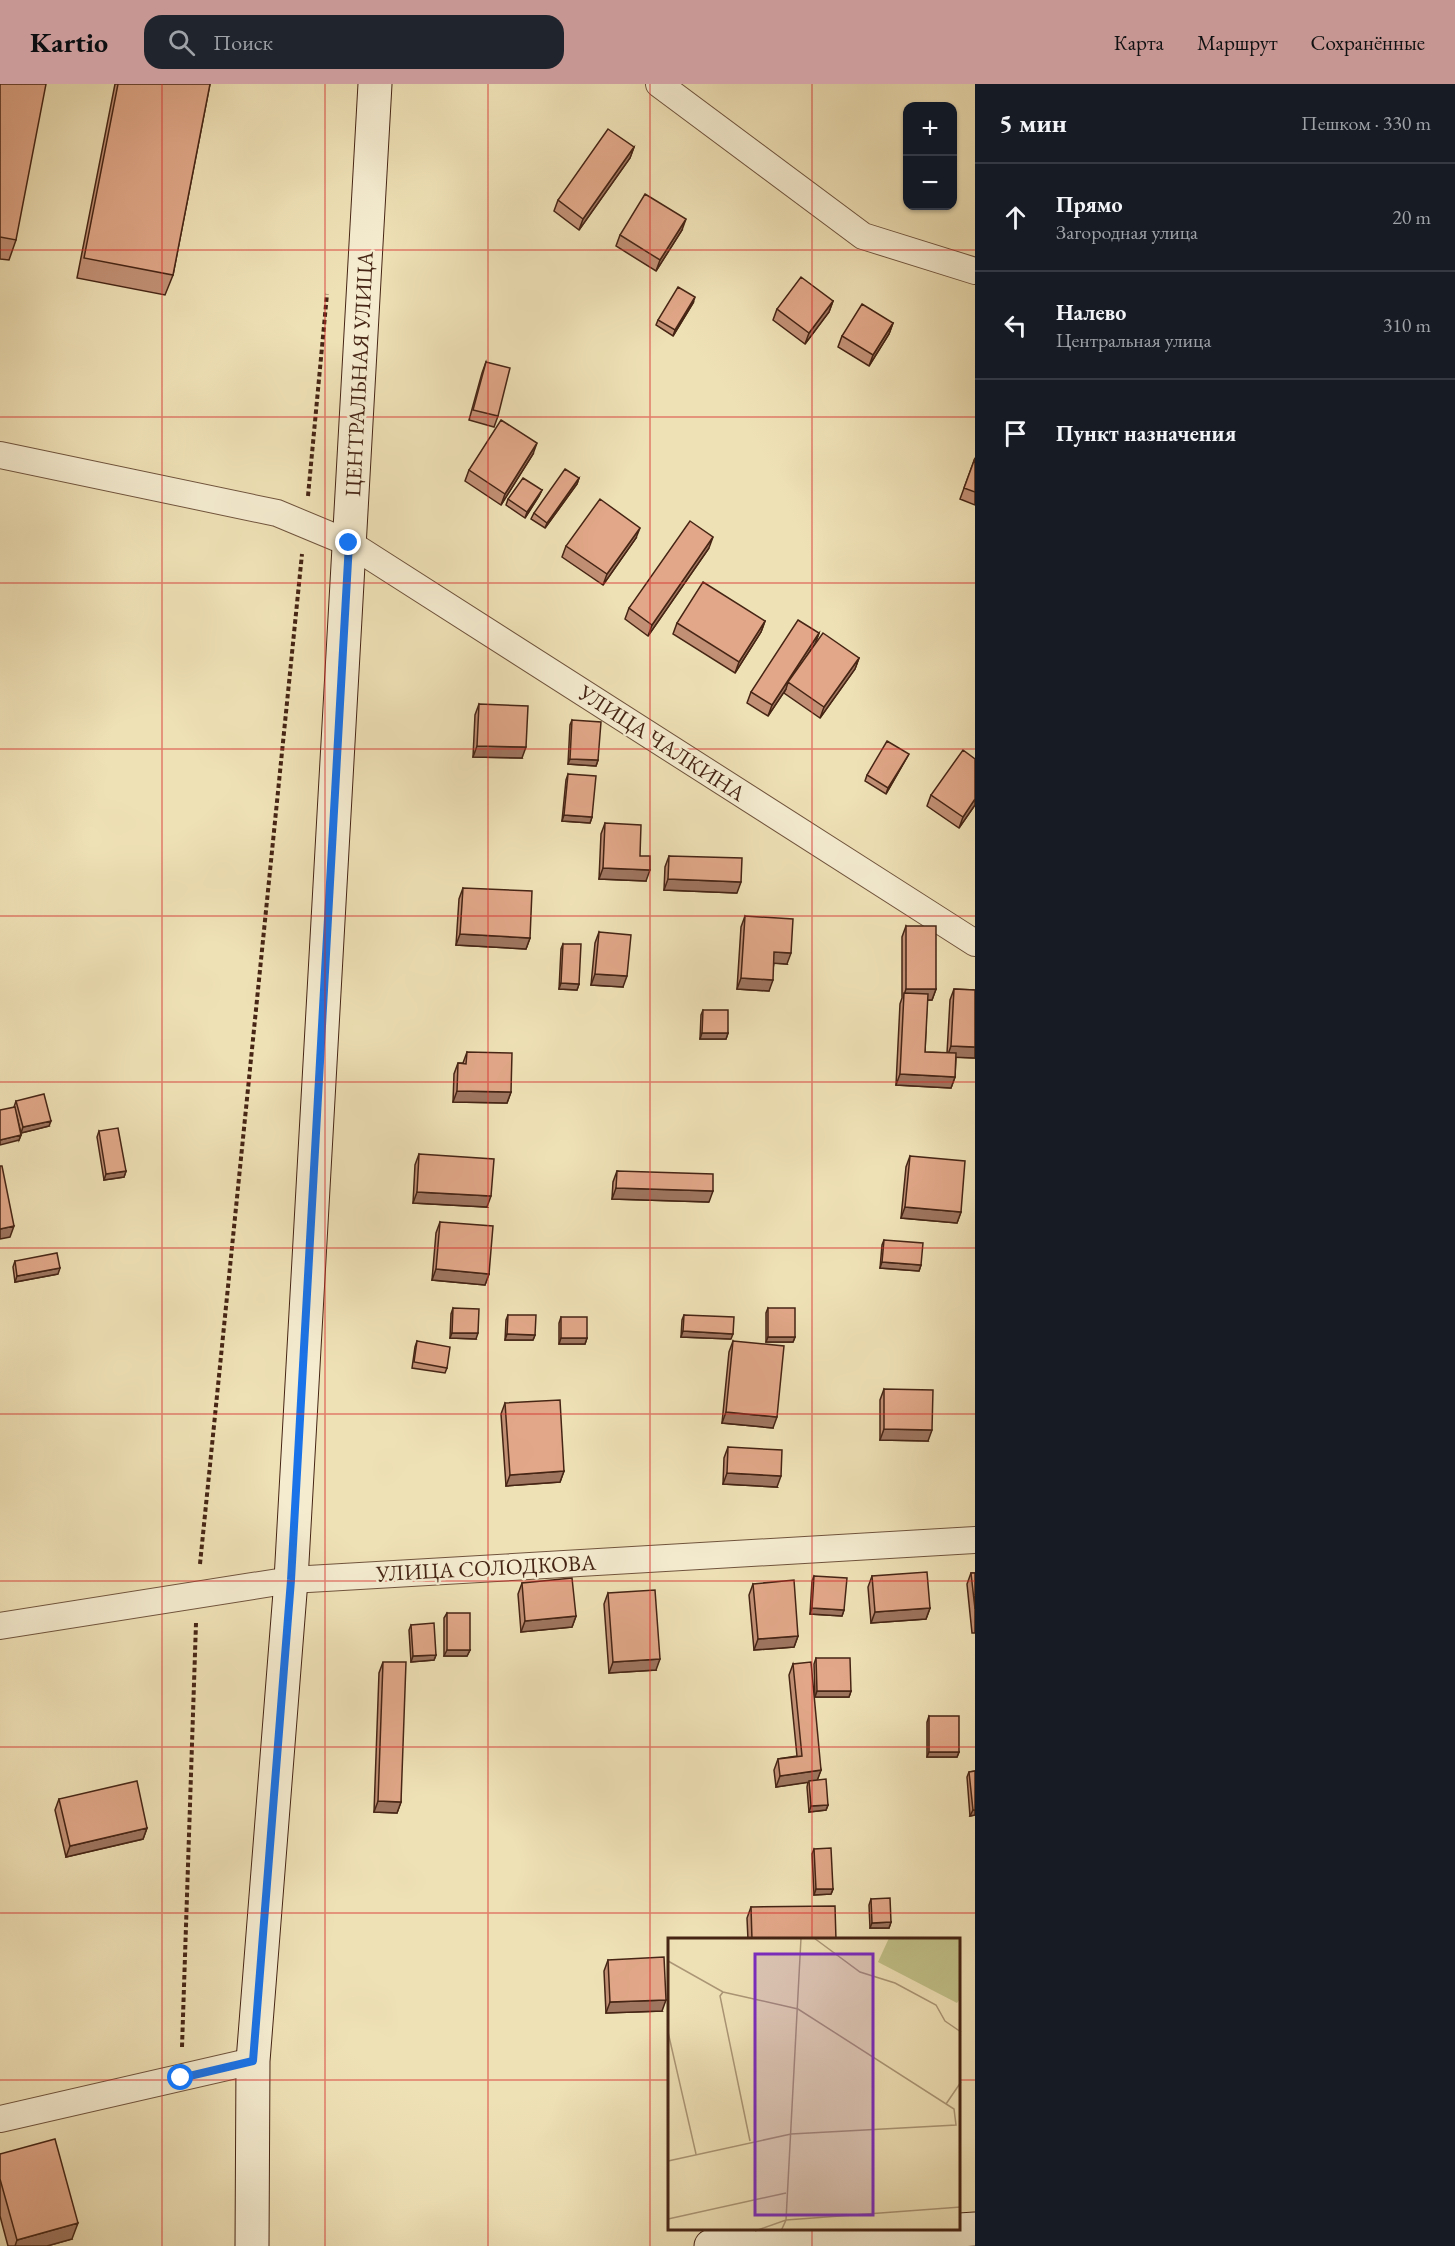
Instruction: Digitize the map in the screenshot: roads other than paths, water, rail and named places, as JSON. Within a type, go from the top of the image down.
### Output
[{"type":"street","name":"ЦЕНТРАЛЬНАЯ УЛИЦА","points":[[252,2246],[253,2061],[291,1580],[375,84]]},
{"type":"street","points":[[659,84],[863,236],[975,271]]},
{"type":"street","name":"УЛИЦА ЧАЛКИНА","points":[[0,455],[277,513],[349,543],[975,943]]},
{"type":"street","name":"УЛИЦА СОЛОДКОВА","points":[[0,1626],[291,1580],[975,1540]]},
{"type":"street","points":[[0,2119],[253,2061]]},
{"type":"street","points":[[960,2230],[975,2229]]},
{"type":"street","points":[[711,2246],[944,2231]]}]
